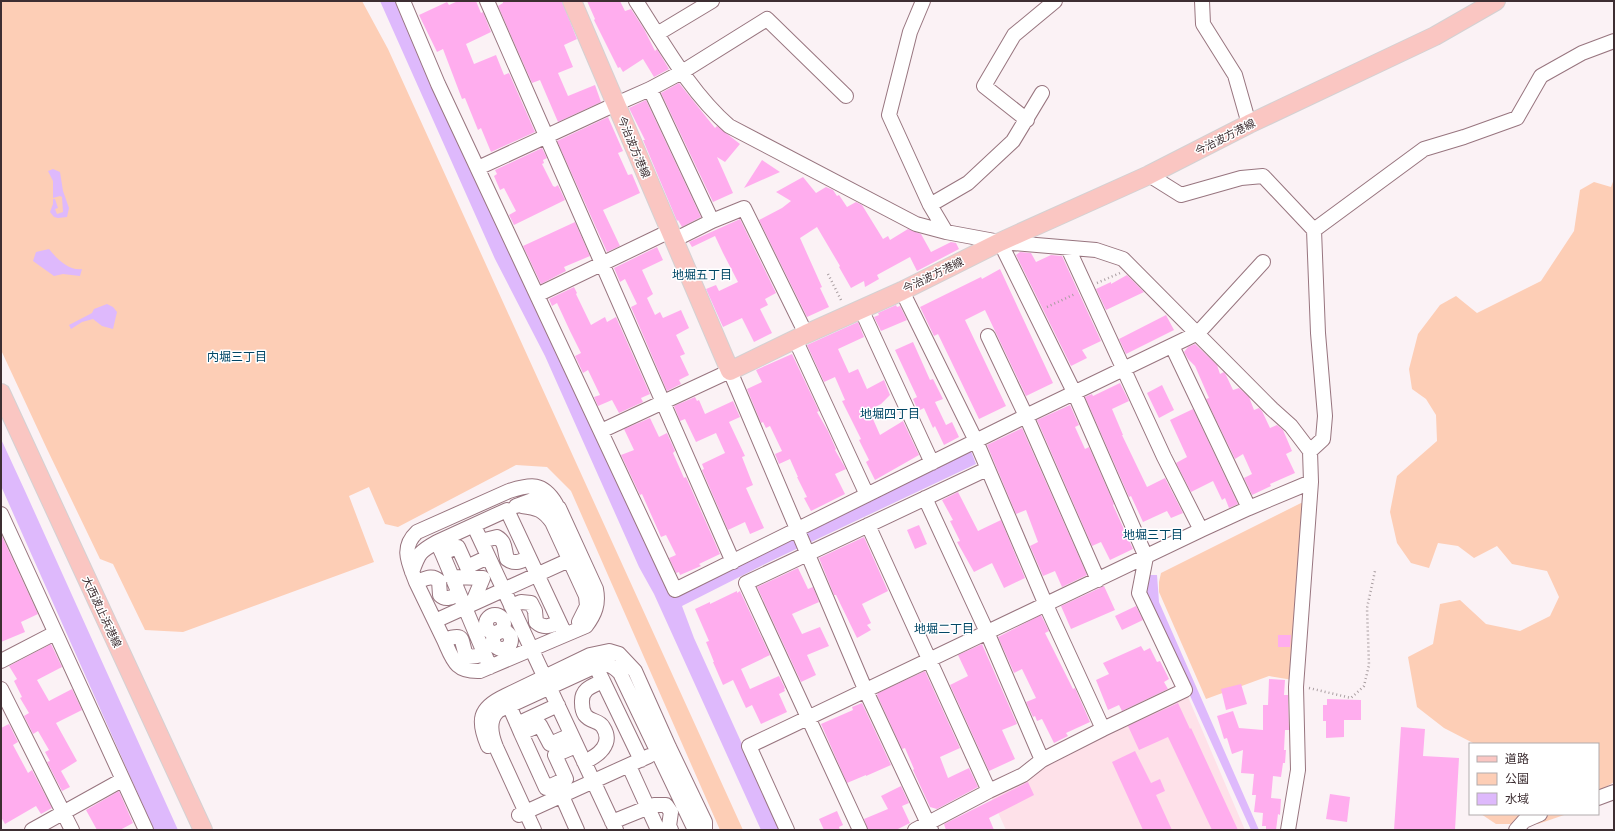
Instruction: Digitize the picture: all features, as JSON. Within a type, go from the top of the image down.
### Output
[{"type":"main road","name":"今治波方港線","points":[[572,1],[730,371],[800,337],[902,291],[1000,242],[1149,175],[1249,124],[1435,36],[1496,1]]},
{"type":"main road","name":"大西波止浜港線","points":[[1,393],[203,830]]},
{"type":"street","points":[[403,1],[438,84],[675,590],[797,531],[1074,392],[1198,334],[1262,262]]},
{"type":"street","points":[[487,1],[733,562]]},
{"type":"street","points":[[636,1],[682,72],[716,115],[730,126],[916,224],[946,232],[1000,242],[1096,250],[1123,259],[1272,409],[1291,426],[1310,451],[1311,482],[1296,687],[1298,770],[1288,830]]},
{"type":"street","points":[[657,34],[712,1]]},
{"type":"street","points":[[923,1],[910,32],[889,115],[930,205],[946,232]]},
{"type":"street","points":[[1027,120],[984,86],[1014,35],[1055,1]]},
{"type":"street","points":[[1202,1],[1203,24],[1235,75],[1249,124]]},
{"type":"street","points":[[478,168],[650,89],[682,72],[767,19],[846,96]]},
{"type":"street","points":[[1314,230],[1424,149],[1464,137],[1517,118],[1540,76],[1582,53],[1614,41]]},
{"type":"street","points":[[650,89],[712,221]]},
{"type":"street","points":[[930,205],[968,183],[1013,142],[1042,93]]},
{"type":"street","points":[[1149,175],[1181,195],[1241,178],[1262,176],[1314,230],[1318,333],[1326,416],[1323,439],[1310,451]]},
{"type":"street","points":[[537,295],[602,264],[672,235],[744,208],[867,496]]},
{"type":"street","points":[[915,830],[929,827],[989,791],[1023,775],[1042,760],[1184,690],[1140,593],[1146,557],[1074,392],[1000,242]]},
{"type":"street","points":[[1068,248],[1164,457],[1201,530]]},
{"type":"street","points":[[902,291],[976,441],[1046,605],[1103,729]]},
{"type":"street","points":[[855,312],[932,463]]},
{"type":"street","points":[[988,336],[1026,416],[1098,580]]},
{"type":"street","points":[[1172,346],[1249,508]]},
{"type":"street","points":[[601,431],[730,371],[865,689],[929,827]]},
{"type":"street","points":[[860,830],[746,583],[987,469]]},
{"type":"street","points":[[787,830],[749,746],[865,689],[1046,605],[1201,530],[1311,482]]},
{"type":"street","points":[[533,485],[542,489],[551,495],[559,508],[586,596],[587,606],[578,624],[565,629],[531,649],[490,668],[470,672],[461,669],[453,661],[407,559],[407,545],[411,537],[417,532],[502,494],[524,486],[533,485]]},
{"type":"street","points":[[925,498],[988,632],[1042,760]]},
{"type":"street","points":[[440,548],[474,526],[511,508],[535,499],[545,500],[559,508]]},
{"type":"street","points":[[511,508],[538,509],[546,514],[575,557]]},
{"type":"street","points":[[511,508],[529,558],[565,629]]},
{"type":"street","points":[[1,514],[146,830]]},
{"type":"street","points":[[868,525],[989,791]]},
{"type":"street","points":[[474,526],[614,826],[648,808],[660,804],[668,807],[671,816],[669,826],[671,830]]},
{"type":"street","points":[[481,541],[497,537],[502,540],[507,559],[511,562],[517,563],[529,558]]},
{"type":"street","points":[[414,577],[418,556],[423,550],[458,547],[466,567],[488,557]]},
{"type":"street","points":[[440,548],[459,594],[468,606],[490,668]]},
{"type":"street","points":[[435,621],[575,557]]},
{"type":"street","points":[[414,577],[435,578],[439,581],[440,595],[443,598],[449,599],[459,594]]},
{"type":"street","points":[[451,577],[483,578],[468,606]]},
{"type":"street","points":[[511,606],[521,602],[531,602],[535,611],[536,622],[545,627],[551,626],[565,629]]},
{"type":"street","points":[[444,640],[455,637],[462,638],[464,642],[464,651],[468,657],[477,656],[481,646],[498,631],[519,622]]},
{"type":"street","points":[[1,661],[55,633]]},
{"type":"street","points":[[593,660],[603,681],[635,763],[648,808],[658,830]]},
{"type":"street","points":[[534,830],[522,814],[483,735],[481,722],[487,706],[492,702],[507,700],[547,683],[593,660],[613,666],[620,673],[663,750],[700,828]]},
{"type":"street","points":[[584,762],[595,757],[602,751],[606,744],[606,735],[599,722],[592,720],[585,715],[582,708],[581,699],[584,692],[591,686],[603,681]]},
{"type":"street","points":[[1,689],[72,830]]},
{"type":"street","points":[[507,700],[519,729],[553,795],[577,830]]},
{"type":"street","points":[[519,729],[558,705]]},
{"type":"street","points":[[519,729],[540,725],[550,744],[574,740]]},
{"type":"street","points":[[553,795],[566,779],[555,755],[574,740]]},
{"type":"street","points":[[522,814],[553,795],[593,782],[663,750]]},
{"type":"street","points":[[32,830],[122,780]]},
{"type":"street","points":[[1599,798],[1614,792]]},
{"type":"street","points":[[522,814],[526,830]]},
{"type":"street","points":[[1516,830],[1524,821],[1538,815]]},
{"type":"path","points":[[828,274],[855,312]]},
{"type":"path","points":[[1296,687],[1352,698],[1364,686],[1369,665],[1367,608],[1375,571]]},
{"type":"shaded area","points":[[1185,690],[1245,830],[1006,830],[991,797],[1048,759]]},
{"type":"green space","points":[[1,1],[362,1],[388,49],[743,830],[720,830],[571,491],[547,467],[516,465],[398,527],[385,524],[369,487],[349,496],[374,562],[183,632],[145,630],[113,564],[100,559],[1,350]]},
{"type":"green space","points":[[1614,179],[1614,782],[1599,791],[1599,743],[1473,743],[1444,728],[1417,707],[1408,657],[1433,644],[1440,604],[1460,600],[1486,624],[1520,631],[1550,616],[1559,597],[1547,571],[1512,564],[1497,546],[1474,558],[1458,546],[1438,543],[1429,568],[1411,563],[1397,543],[1390,512],[1397,476],[1437,441],[1436,415],[1426,399],[1412,389],[1409,369],[1418,334],[1440,305],[1456,296],[1477,313],[1541,281],[1574,231],[1580,190],[1594,182],[1611,187]]},
{"type":"green space","points":[[1301,503],[1305,504],[1293,680],[1269,676],[1206,699],[1159,592],[1161,573]]},
{"type":"green space","points":[[1482,815],[1564,815],[1538,824],[1496,824]]},
{"type":"water","points":[[380,1],[395,1],[676,594],[971,451],[976,464],[771,561],[682,606],[694,638],[781,830],[761,830],[654,594],[639,567],[545,356],[495,259]]},
{"type":"water","points":[[53,169],[60,172],[63,191],[69,208],[67,217],[54,217],[50,212],[53,199],[55,199],[58,208],[55,209],[57,214],[63,212],[62,197],[60,196],[53,198],[53,181],[48,171]]},
{"type":"water","points":[[49,249],[56,257],[68,266],[82,269],[80,276],[63,274],[54,276],[33,261],[36,252]]},
{"type":"water","points":[[107,304],[113,307],[117,312],[113,329],[102,326],[93,319],[82,322],[71,329],[69,325],[92,313],[94,309]]},
{"type":"water","points":[[1,439],[178,830],[154,830],[1,486]]},
{"type":"water","points":[[1148,575],[1157,575],[1159,602],[1259,830],[1251,830],[1152,612],[1144,591]]},
{"type":"building","points":[[458,1],[476,1],[481,13],[483,12],[491,32],[466,44],[474,64],[496,55],[504,75],[509,73],[535,132],[491,152],[481,128],[478,130],[465,98],[462,99],[443,49],[437,52],[419,15],[447,2],[449,5]]},
{"type":"building","points":[[503,1],[562,1],[577,39],[564,45],[573,67],[558,73],[568,96],[595,85],[601,102],[558,122],[540,80],[532,83],[498,6],[503,3]]},
{"type":"building","points":[[587,1],[620,1],[625,11],[631,9],[644,29],[655,51],[657,49],[669,69],[654,77],[643,59],[623,72],[620,67],[618,68],[594,20],[595,19]]},
{"type":"building","points":[[679,83],[715,128],[717,126],[740,144],[725,162],[717,157],[733,193],[713,202],[661,93]]},
{"type":"building","points":[[646,100],[701,217],[682,227],[678,220],[677,221],[643,140],[645,140],[629,108]]},
{"type":"building","points":[[608,117],[623,151],[618,153],[628,175],[632,174],[640,193],[603,210],[620,246],[607,252],[557,141]]},
{"type":"building","points":[[542,148],[547,158],[543,160],[544,163],[542,164],[553,186],[555,187],[558,185],[565,200],[514,225],[509,215],[516,211],[504,188],[500,190],[494,176],[497,174],[495,170]]},
{"type":"building","points":[[762,160],[780,172],[744,188]]},
{"type":"building","points":[[803,177],[816,193],[826,187],[833,190],[837,196],[839,195],[847,207],[856,202],[862,205],[883,239],[888,236],[890,240],[908,229],[921,234],[931,252],[951,242],[956,243],[959,249],[917,271],[910,257],[877,275],[879,279],[865,287],[864,281],[851,288],[817,227],[800,238],[822,287],[820,288],[829,307],[807,317],[759,220],[782,208],[791,201],[776,192]]},
{"type":"building","points":[[740,219],[776,293],[765,299],[768,305],[760,309],[772,333],[754,342],[742,318],[723,327],[706,289],[716,285],[719,291],[738,282],[715,236],[692,247],[689,242]]},
{"type":"building","points":[[575,222],[590,256],[564,267],[566,271],[541,284],[523,246]]},
{"type":"building","points":[[657,247],[663,260],[642,270],[653,294],[647,298],[655,315],[660,312],[663,318],[681,310],[689,328],[676,335],[685,354],[680,356],[689,375],[679,380],[681,384],[667,391],[631,307],[637,304],[625,279],[620,282],[614,268]]},
{"type":"building","points":[[1020,252],[1031,253],[1036,262],[1051,255],[1062,256],[1101,341],[1082,350],[1087,358],[1071,366],[1016,255]]},
{"type":"building","points":[[1000,269],[1053,383],[1026,396],[985,310],[965,320],[1006,406],[979,419],[938,334],[934,336],[920,307],[981,277],[982,279]]},
{"type":"building","points":[[1127,275],[1144,292],[1106,310],[1096,289],[1111,282],[1111,284]]},
{"type":"building","points":[[574,287],[591,325],[605,317],[607,322],[616,317],[650,394],[641,398],[643,402],[619,413],[612,400],[598,406],[594,397],[600,395],[588,370],[583,373],[575,356],[581,353],[557,303],[552,306],[549,299]]},
{"type":"building","points":[[896,305],[897,307],[900,306],[907,320],[881,331],[874,317],[879,315],[878,313]]},
{"type":"building","points":[[1166,315],[1174,330],[1126,354],[1119,339]]},
{"type":"building","points":[[858,322],[864,337],[838,349],[849,373],[858,369],[867,389],[884,380],[890,395],[881,404],[869,410],[880,435],[903,421],[919,455],[875,480],[866,462],[869,460],[859,440],[861,439],[842,401],[845,400],[835,377],[824,382],[807,345]]},
{"type":"building","points":[[913,342],[930,380],[933,379],[943,399],[935,402],[946,425],[952,422],[959,437],[944,445],[935,426],[933,428],[924,408],[918,411],[913,399],[917,397],[895,350]]},
{"type":"building","points":[[1195,344],[1217,365],[1220,374],[1224,372],[1233,390],[1239,388],[1249,397],[1254,410],[1259,408],[1262,411],[1270,428],[1277,425],[1283,430],[1292,451],[1286,454],[1295,473],[1270,484],[1271,486],[1252,495],[1244,478],[1252,474],[1243,454],[1235,459],[1206,399],[1209,398],[1195,366],[1184,352],[1188,347]]},
{"type":"building","points":[[792,354],[819,411],[817,412],[846,469],[835,474],[845,494],[811,511],[804,498],[807,497],[790,459],[779,464],[775,454],[782,451],[770,426],[766,428],[763,422],[761,423],[747,389],[762,382],[756,370]]},
{"type":"building","points":[[1120,383],[1129,401],[1112,409],[1122,435],[1147,487],[1165,478],[1183,513],[1171,518],[1167,511],[1143,522],[1131,496],[1129,497],[1085,397],[1092,394],[1093,396]]},
{"type":"building","points":[[1162,385],[1174,410],[1159,418],[1147,393]]},
{"type":"building","points":[[695,397],[697,401],[699,400],[705,414],[733,401],[740,417],[729,422],[745,456],[742,457],[753,485],[746,488],[764,528],[750,534],[745,522],[728,530],[702,470],[704,469],[702,464],[725,453],[716,433],[696,442],[685,419],[680,421],[674,406]]},
{"type":"building","points":[[1070,405],[1079,425],[1075,427],[1085,449],[1089,447],[1133,549],[1110,560],[1101,542],[1092,546],[1037,420]]},
{"type":"building","points":[[1193,409],[1238,504],[1229,508],[1225,498],[1222,500],[1213,481],[1191,492],[1176,463],[1187,457],[1170,420]]},
{"type":"building","points":[[650,418],[659,437],[667,433],[675,451],[673,453],[684,478],[686,477],[720,554],[699,564],[701,566],[680,575],[679,572],[676,573],[669,558],[676,555],[666,535],[661,537],[642,494],[640,495],[621,455],[634,450],[624,429]]},
{"type":"building","points":[[1022,428],[1087,575],[1062,587],[1055,571],[1043,576],[1030,546],[1038,542],[1026,510],[1016,514],[987,445]]},
{"type":"building","points":[[958,492],[978,531],[1001,520],[1025,578],[1004,588],[992,563],[974,572],[957,542],[960,541],[950,521],[953,520],[942,500]]},
{"type":"building","points":[[919,525],[927,544],[915,549],[907,530]]},
{"type":"building","points":[[1,534],[38,614],[21,622],[25,632],[1,642]]},
{"type":"building","points":[[864,537],[888,591],[862,604],[871,623],[867,625],[871,630],[857,638],[836,595],[834,595],[819,558]]},
{"type":"building","points":[[798,568],[808,589],[813,587],[819,602],[792,614],[802,634],[820,627],[829,646],[807,655],[816,675],[801,682],[757,587]]},
{"type":"building","points":[[1104,586],[1115,610],[1071,629],[1061,606]]},
{"type":"building","points":[[737,591],[737,593],[740,591],[770,655],[741,669],[750,689],[779,676],[785,688],[785,691],[779,694],[787,712],[761,724],[752,705],[746,708],[733,680],[723,685],[706,642],[709,641],[695,609],[710,602],[710,604]]},
{"type":"building","points":[[1136,606],[1143,620],[1122,630],[1115,616]]},
{"type":"building","points":[[1041,615],[1049,631],[1045,633],[1073,689],[1075,688],[1090,722],[1066,733],[1068,736],[1054,743],[1042,719],[1037,721],[1035,716],[1033,717],[1026,702],[1036,698],[1022,669],[1014,673],[998,637]]},
{"type":"building","points":[[1278,635],[1291,635],[1290,647],[1278,647]]},
{"type":"building","points":[[51,644],[62,667],[37,680],[49,701],[72,689],[82,710],[56,723],[77,761],[61,771],[70,787],[62,791],[47,762],[50,761],[45,752],[49,750],[38,731],[33,734],[24,716],[29,713],[20,698],[22,697],[14,681],[17,679],[9,666]]},
{"type":"building","points":[[982,644],[1017,724],[1002,730],[1015,759],[989,771],[950,685],[968,676],[958,655]]},
{"type":"building","points":[[1141,646],[1144,651],[1150,648],[1157,662],[1160,661],[1169,679],[1164,682],[1168,689],[1122,711],[1119,705],[1108,710],[1096,680],[1109,674],[1103,663]]},
{"type":"building","points":[[925,671],[960,748],[940,757],[948,778],[969,768],[978,787],[937,809],[930,807],[913,770],[914,769],[905,748],[902,749],[877,695],[878,693]]},
{"type":"building","points":[[1269,679],[1285,680],[1284,695],[1288,695],[1289,730],[1285,730],[1285,763],[1283,763],[1281,777],[1273,776],[1271,798],[1281,799],[1280,815],[1278,814],[1276,830],[1266,830],[1266,826],[1262,826],[1263,813],[1254,812],[1256,795],[1252,795],[1254,774],[1241,773],[1243,750],[1232,754],[1227,738],[1224,739],[1217,716],[1233,711],[1239,728],[1263,730],[1263,705],[1268,705]]},
{"type":"building","points":[[1241,684],[1247,704],[1226,710],[1221,689]]},
{"type":"building","points":[[1327,699],[1361,700],[1361,720],[1344,720],[1344,737],[1326,738],[1326,721],[1323,721],[1323,705],[1327,705]]},
{"type":"building","points":[[862,703],[891,765],[847,783],[821,724],[853,710],[852,707]]},
{"type":"building","points":[[1178,703],[1238,830],[1212,830],[1168,737],[1139,750],[1128,726]]},
{"type":"building","points":[[9,724],[18,742],[13,745],[28,773],[32,770],[52,808],[41,814],[36,806],[5,824],[1,817],[1,728]]},
{"type":"building","points":[[1401,727],[1425,729],[1423,756],[1459,758],[1455,830],[1394,830]]},
{"type":"building","points":[[1135,751],[1151,783],[1160,779],[1165,791],[1156,795],[1172,830],[1143,830],[1112,762]]},
{"type":"building","points":[[1028,782],[1034,795],[989,818],[994,830],[946,830],[944,824]]},
{"type":"building","points":[[901,786],[909,803],[902,806],[910,823],[896,830],[868,830],[864,819],[888,809],[881,796]]},
{"type":"building","points":[[119,791],[133,823],[120,830],[97,830],[86,810]]},
{"type":"building","points":[[1330,794],[1350,797],[1347,822],[1326,819]]},
{"type":"building","points":[[837,811],[843,825],[839,827],[840,830],[824,830],[819,819]]},
{"type":"district","name":"地堀五丁目","points":[[702,275]]},
{"type":"district","name":"内堀三丁目","points":[[237,357]]},
{"type":"district","name":"地堀四丁目","points":[[890,414]]},
{"type":"district","name":"地堀三丁目","points":[[1153,535]]},
{"type":"district","name":"地堀二丁目","points":[[944,629]]}]
